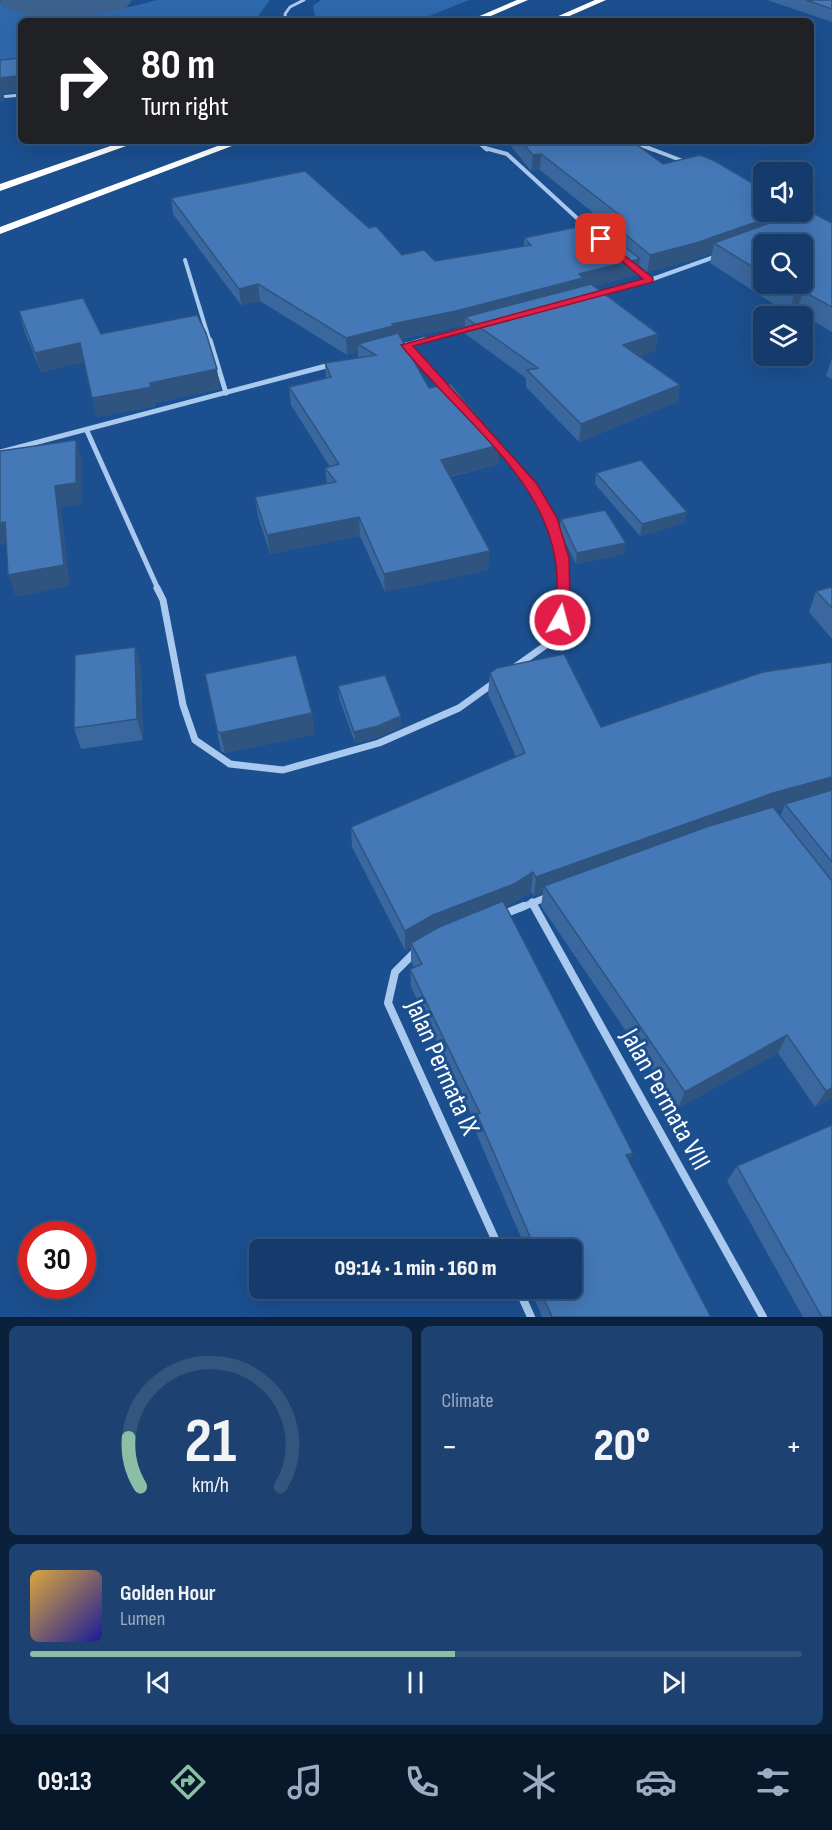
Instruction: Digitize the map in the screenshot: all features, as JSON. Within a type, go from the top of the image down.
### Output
[{"type":"highway","points":[[479,18],[524,0]]},
{"type":"highway","points":[[558,18],[602,0]]},
{"type":"highway","points":[[0,188],[126,144]]},
{"type":"highway","points":[[0,231],[232,144]]},
{"type":"street","points":[[286,18],[285,14],[290,8],[304,0]]},
{"type":"street","points":[[0,97],[18,95]]},
{"type":"street","points":[[480,144],[488,151],[507,154],[596,235]]},
{"type":"street","points":[[637,144],[696,166]]},
{"type":"street","points":[[593,295],[650,280],[728,252]]},
{"type":"street","points":[[623,258],[650,280]]},
{"type":"street","points":[[185,260],[226,393]]},
{"type":"street","points":[[395,348],[482,324]]},
{"type":"street","points":[[406,345],[453,397]]},
{"type":"street","points":[[0,452],[339,363]]},
{"type":"street","points":[[87,431],[163,600],[183,705],[195,740],[230,764],[283,770],[379,743],[459,708],[498,680]]},
{"type":"street","points":[[492,440],[531,484],[550,518],[562,558],[564,602],[556,638],[507,673]]},
{"type":"street","points":[[490,920],[554,894]]},
{"type":"street","name":"Jalan Permata VIII","points":[[532,902],[763,1317]]},
{"type":"street","name":"Jalan Permata IX","points":[[427,946],[396,966],[390,982],[388,1003],[495,1239]]},
{"type":"street","points":[[523,1299],[531,1317]]},
{"type":"shaded area","points":[[157,0],[270,0],[258,16],[261,18],[18,18],[18,84],[0,70],[0,2],[39,11],[78,13],[138,5]]},
{"type":"shaded area","points":[[321,0],[469,0],[424,18],[315,18],[313,6]]},
{"type":"building","points":[[806,0],[832,0],[832,9]]},
{"type":"building","points":[[18,58],[18,77],[0,78],[0,60]]},
{"type":"building","points":[[524,144],[636,144],[663,164],[700,155],[715,161],[753,183],[753,222],[756,222],[696,243],[650,255],[607,219],[621,216],[541,154],[533,155]]},
{"type":"building","points":[[305,171],[369,228],[376,226],[402,255],[424,250],[435,261],[531,245],[524,238],[596,223],[640,259],[579,274],[583,278],[456,311],[392,324],[393,326],[346,338],[258,284],[239,289],[171,198]]},
{"type":"building","points":[[813,213],[832,223],[832,307],[808,294],[813,294],[813,234],[753,234],[753,267],[714,243],[772,222],[813,222]]},
{"type":"building","points":[[591,284],[658,334],[623,345],[680,385],[581,424],[527,370],[538,368],[465,317]]},
{"type":"building","points":[[83,298],[101,334],[197,315],[206,333],[217,369],[150,383],[151,387],[92,398],[80,343],[35,353],[19,311]]},
{"type":"building","points":[[398,333],[429,388],[451,384],[500,445],[441,460],[490,551],[384,574],[359,517],[267,535],[255,497],[336,482],[325,468],[339,464],[289,387],[331,377],[325,363],[376,355],[358,344]]},
{"type":"building","points":[[76,440],[76,483],[55,486],[64,565],[8,575],[5,522],[0,523],[0,451]]},
{"type":"building","points":[[641,460],[687,512],[642,524],[596,473]]},
{"type":"building","points":[[605,510],[626,543],[577,553],[561,519]]},
{"type":"building","points":[[832,587],[832,608],[816,591]]},
{"type":"building","points":[[135,647],[137,719],[74,728],[75,655]]},
{"type":"building","points":[[564,654],[601,727],[763,672],[832,662],[832,777],[773,793],[536,877],[533,872],[514,884],[433,915],[405,931],[351,827],[525,753],[490,673],[497,668]]},
{"type":"building","points":[[296,655],[312,713],[220,733],[217,730],[205,674]]},
{"type":"building","points":[[385,675],[401,716],[378,726],[354,732],[338,686]]},
{"type":"building","points":[[832,790],[832,862],[785,804]]},
{"type":"building","points":[[773,807],[832,881],[832,1088],[826,1091],[787,1035],[685,1092],[544,886],[709,826]]},
{"type":"building","points":[[503,901],[633,1153],[626,1155],[711,1317],[552,1317],[544,1299],[582,1299],[582,1239],[531,1239],[477,1114],[480,1113],[410,969],[422,964],[411,943],[439,927]]},
{"type":"building","points":[[832,1125],[832,1317],[822,1317],[737,1166]]},
{"type":"waterway","points":[[17,0],[51,6],[91,4],[113,0]]},
{"type":"route","points":[[560,620],[564,602],[562,558],[550,518],[531,484],[406,345],[650,280],[601,239]]}]
